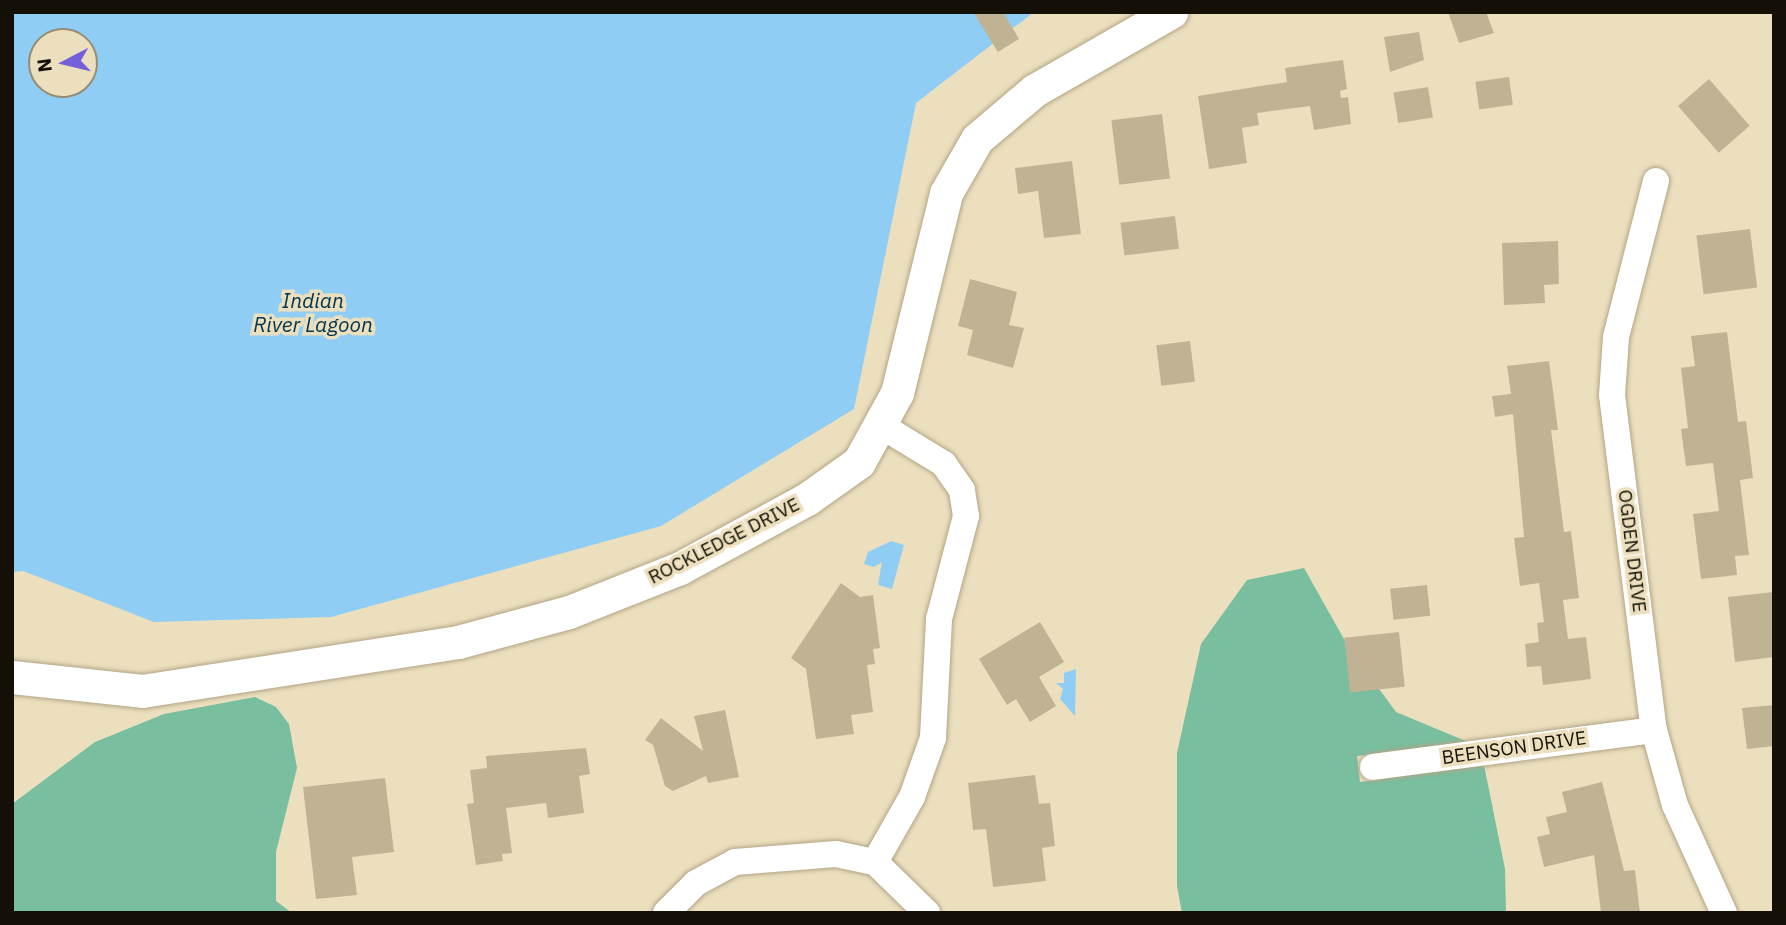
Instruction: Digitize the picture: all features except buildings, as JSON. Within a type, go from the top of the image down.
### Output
[{"type":"street","name":"ROCKLEDGE DRIVE","points":[[12,677],[142,691],[458,642],[569,612],[680,568],[807,499],[859,462],[897,393],[946,193],[977,139],[1035,90],[1171,12]]},
{"type":"street","name":"OGDEN DRIVE","points":[[1656,181],[1616,337],[1612,394],[1654,730],[1675,805],[1724,913]]},
{"type":"street","points":[[875,862],[912,797],[933,738],[939,619],[966,516],[962,490],[944,464],[880,425]]},
{"type":"street","name":"BEENSON DRIVE","points":[[1373,767],[1654,730]]},
{"type":"street","points":[[666,913],[696,883],[735,862],[836,854],[875,862],[928,913]]},
{"type":"green space","points":[[1304,568],[1349,648],[1396,712],[1468,742],[1357,756],[1360,782],[1484,765],[1505,869],[1506,913],[1182,913],[1177,886],[1177,753],[1201,644],[1247,580]]},
{"type":"green space","points":[[255,697],[276,707],[289,724],[297,768],[276,852],[276,901],[292,913],[12,913],[12,804],[95,742],[164,714]]},
{"type":"water","name":"Indian River Lagoon","points":[[12,12],[1034,12],[916,103],[854,409],[661,526],[331,617],[154,622],[23,571],[12,572]]},
{"type":"water","points":[[891,541],[904,545],[892,589],[878,585],[882,562],[874,567],[864,564],[868,552]]},
{"type":"water","points":[[1076,669],[1075,716],[1060,699],[1063,689],[1056,683],[1064,683],[1064,673]]}]
